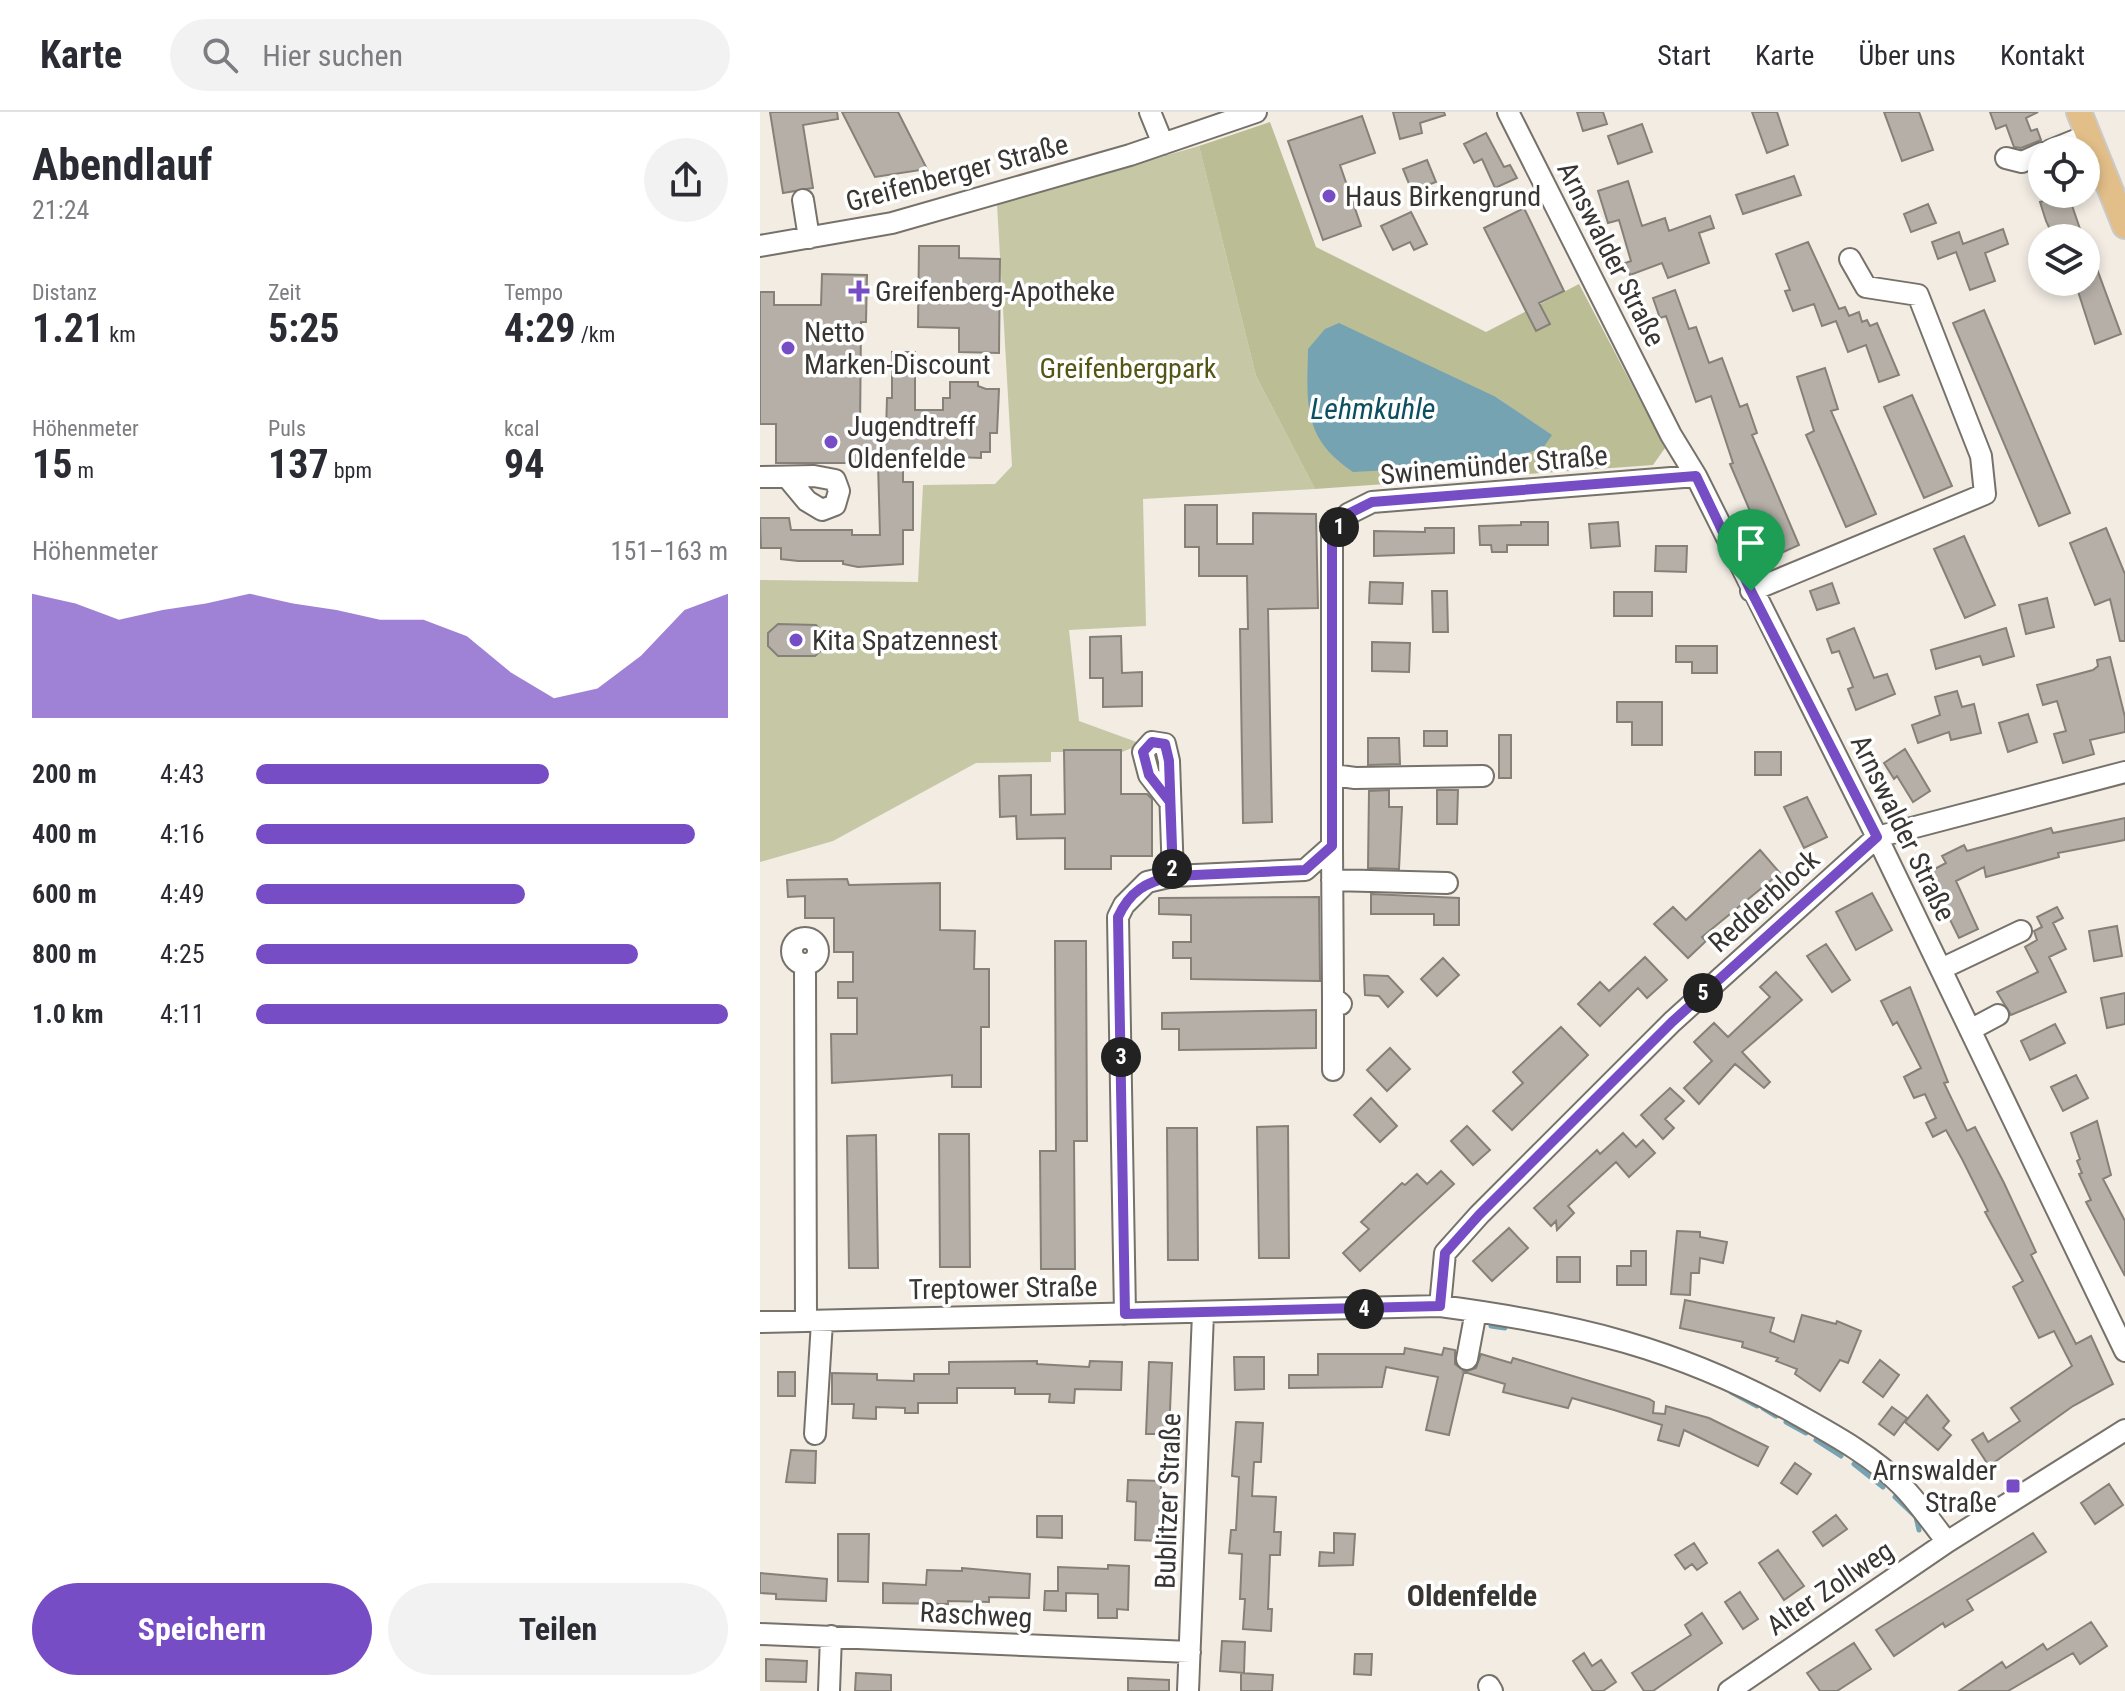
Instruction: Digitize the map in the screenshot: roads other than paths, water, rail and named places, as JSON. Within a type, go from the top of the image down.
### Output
[{"type":"main road","points":[[2084,123],[2125,226]]},
{"type":"street","points":[[1150,112],[1163,144]]},
{"type":"street","name":"Greifenberger Straße","points":[[760,246],[892,223],[1163,144],[1256,112]]},
{"type":"street","name":"Arnswalder Straße","points":[[1508,112],[1671,435],[1696,476],[1877,837],[2125,1351]]},
{"type":"street","points":[[2068,136],[2084,123]]},
{"type":"street","points":[[2006,158],[2022,162],[2028,159]]},
{"type":"street","points":[[803,200],[809,238]]},
{"type":"street","points":[[1751,591],[1985,494],[1981,456],[1918,295],[1873,291],[1861,283],[1850,259]]},
{"type":"street","name":"Swinemünder Straße","points":[[1333,1070],[1337,1000],[1332,880],[1332,537],[1348,514],[1372,502],[1696,476]]},
{"type":"street","points":[[760,477],[787,477]]},
{"type":"street","name":"Redderblock","points":[[1440,1306],[1445,1253],[1479,1215],[1672,1022],[1877,837],[2125,772]]},
{"type":"street","points":[[1333,775],[1355,778],[1483,776]]},
{"type":"street","points":[[1170,802],[1173,876]]},
{"type":"street","points":[[1125,1314],[1118,917],[1134,892],[1147,882],[1173,876],[1305,870],[1332,846]]},
{"type":"street","points":[[1332,880],[1447,883]]},
{"type":"street","points":[[1941,969],[2021,931]]},
{"type":"street","points":[[805,964],[815,1434]]},
{"type":"street","points":[[1970,1030],[1998,1015]]},
{"type":"street","name":"Treptower Straße","points":[[760,1322],[1440,1306],[1546,1320],[1651,1347],[1746,1386],[1831,1433],[1900,1484],[1947,1542]]},
{"type":"street","points":[[1467,1359],[1476,1311]]},
{"type":"street","name":"Bublitzer Straße","points":[[1188,1691],[1203,1313]]},
{"type":"street","name":"Alter Zollweg","points":[[1729,1691],[1947,1542],[2124,1432]]},
{"type":"street","name":"Raschweg","points":[[760,1634],[1190,1652]]},
{"type":"street","points":[[829,1691],[831,1636]]},
{"type":"water","name":"Lehmkuhle","points":[[1339,323],[1496,397],[1552,435],[1543,448],[1484,465],[1353,472],[1324,446],[1316,433],[1308,403],[1308,349],[1325,329]]},
{"type":"waterway","points":[[1491,1326],[1505,1328]]},
{"type":"waterway","points":[[1731,1392],[1757,1406]]},
{"type":"waterway","points":[[1763,1408],[1776,1416]]},
{"type":"waterway","points":[[1786,1422],[1806,1433]]},
{"type":"waterway","points":[[1816,1440],[1841,1456]]},
{"type":"waterway","points":[[1854,1464],[1883,1487]]},
{"type":"waterway","points":[[1895,1497],[1916,1517],[1919,1530]]},
{"type":"place","name":"Haus Birkengrund","points":[[1329,196]]},
{"type":"place","name":"Greifenberg-Apotheke","points":[[859,291]]},
{"type":"place","name":"Netto Marken-Discount","points":[[788,348]]},
{"type":"place","name":"Jugendtreff Oldenfelde","points":[[831,442]]},
{"type":"place","name":"Kita Spatzennest","points":[[796,640]]},
{"type":"place","name":"Arnswalder Straße","points":[[2013,1486]]},
{"type":"district","name":"Oldenfelde","points":[[1472,1595]]},
{"type":"park label","name":"Greifenbergpark","points":[[1128,368]]}]
